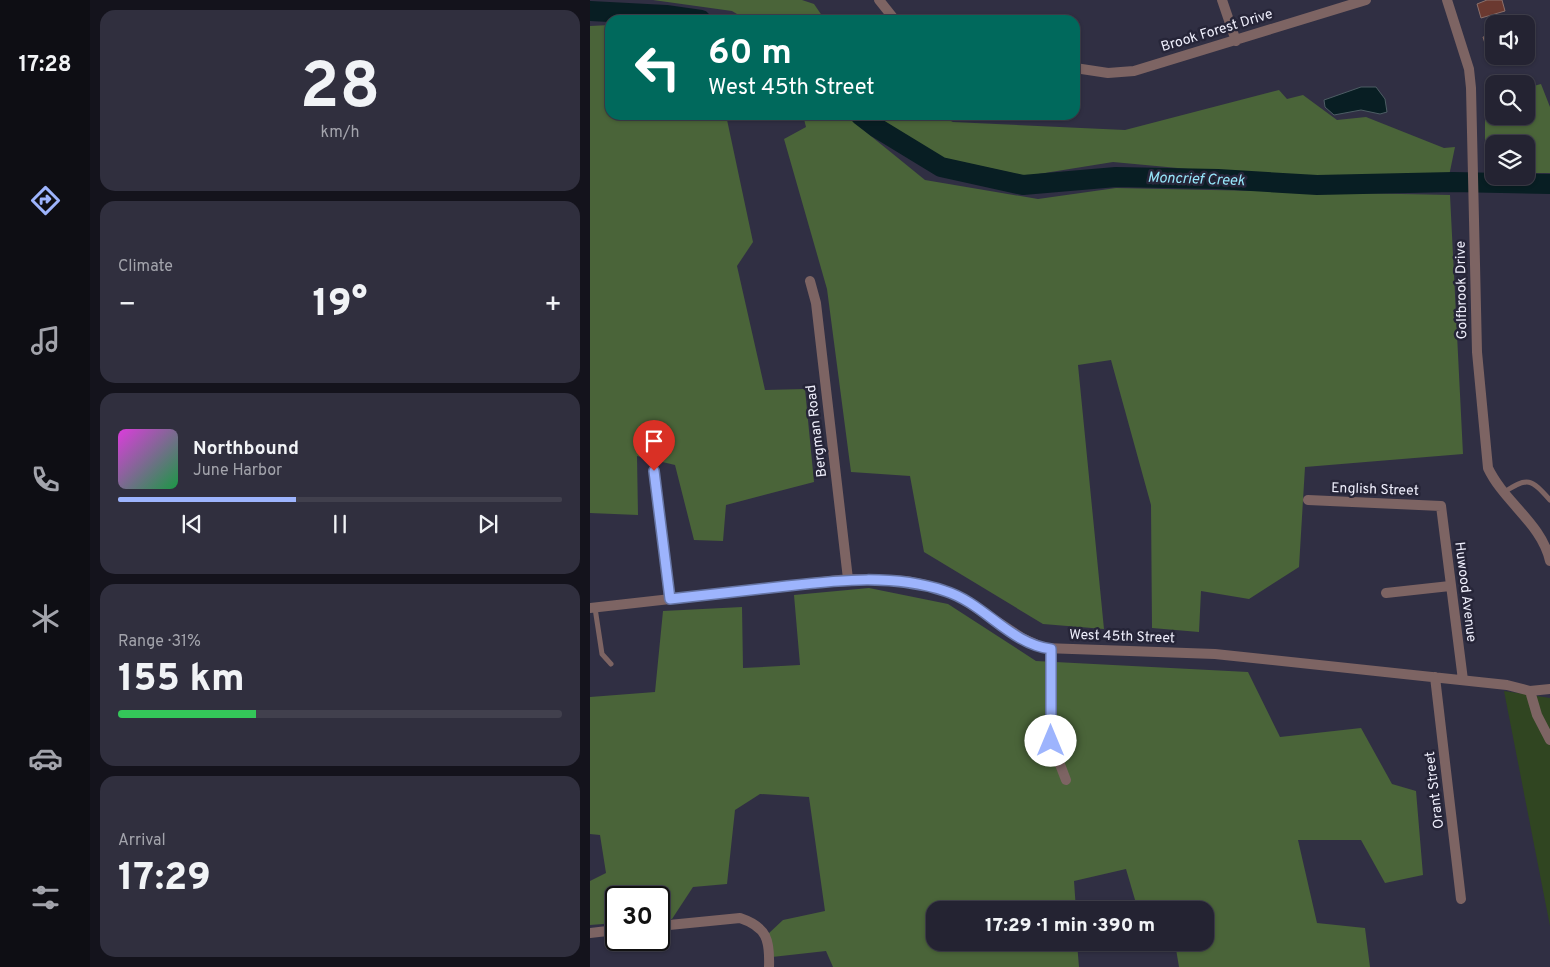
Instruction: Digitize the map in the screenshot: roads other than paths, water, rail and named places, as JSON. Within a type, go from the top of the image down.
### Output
[{"type":"street","points":[[879,0],[891,15]]},
{"type":"street","points":[[1222,0],[1236,41]]},
{"type":"street","name":"Brook Forest Drive","points":[[1080,69],[1108,73],[1134,71],[1366,0]]},
{"type":"street","name":"Golfbrook Drive","points":[[1447,0],[1469,69],[1471,88],[1477,352],[1488,468],[1503,493],[1542,538],[1550,558]]},
{"type":"street","name":"Bergman Road","points":[[810,281],[816,303],[848,579]]},
{"type":"street","points":[[654,471],[670,599]]},
{"type":"street","name":"English Street","points":[[1308,500],[1441,506]]},
{"type":"street","name":"Huwood Avenue","points":[[1441,506],[1463,680]]},
{"type":"street","name":"West 45th Street","points":[[592,608],[848,579],[906,581],[926,584],[949,592],[963,599],[1032,644],[1051,649],[1215,654],[1507,685],[1530,690],[1550,689]]},
{"type":"street","points":[[1386,593],[1450,586]]},
{"type":"street","points":[[1051,649],[1051,741],[1066,780]]},
{"type":"street","name":"Orant Street","points":[[1435,677],[1461,899]]},
{"type":"street","points":[[1530,690],[1538,716],[1550,740]]},
{"type":"street","points":[[670,925],[740,918],[752,922],[762,930],[767,938],[769,967]]},
{"type":"street","points":[[590,933],[605,931]]},
{"type":"lane","points":[[1503,493],[1521,481],[1527,480],[1535,483],[1550,500]]},
{"type":"lane","points":[[592,608],[602,654],[611,664]]},
{"type":"waterway","name":"Moncrief Creek","points":[[590,11],[666,15]]},
{"type":"waterway","name":"Moncrief Creek","points":[[867,120],[941,167],[1023,185],[1116,177],[1218,179],[1317,185],[1453,182],[1550,184]]}]
